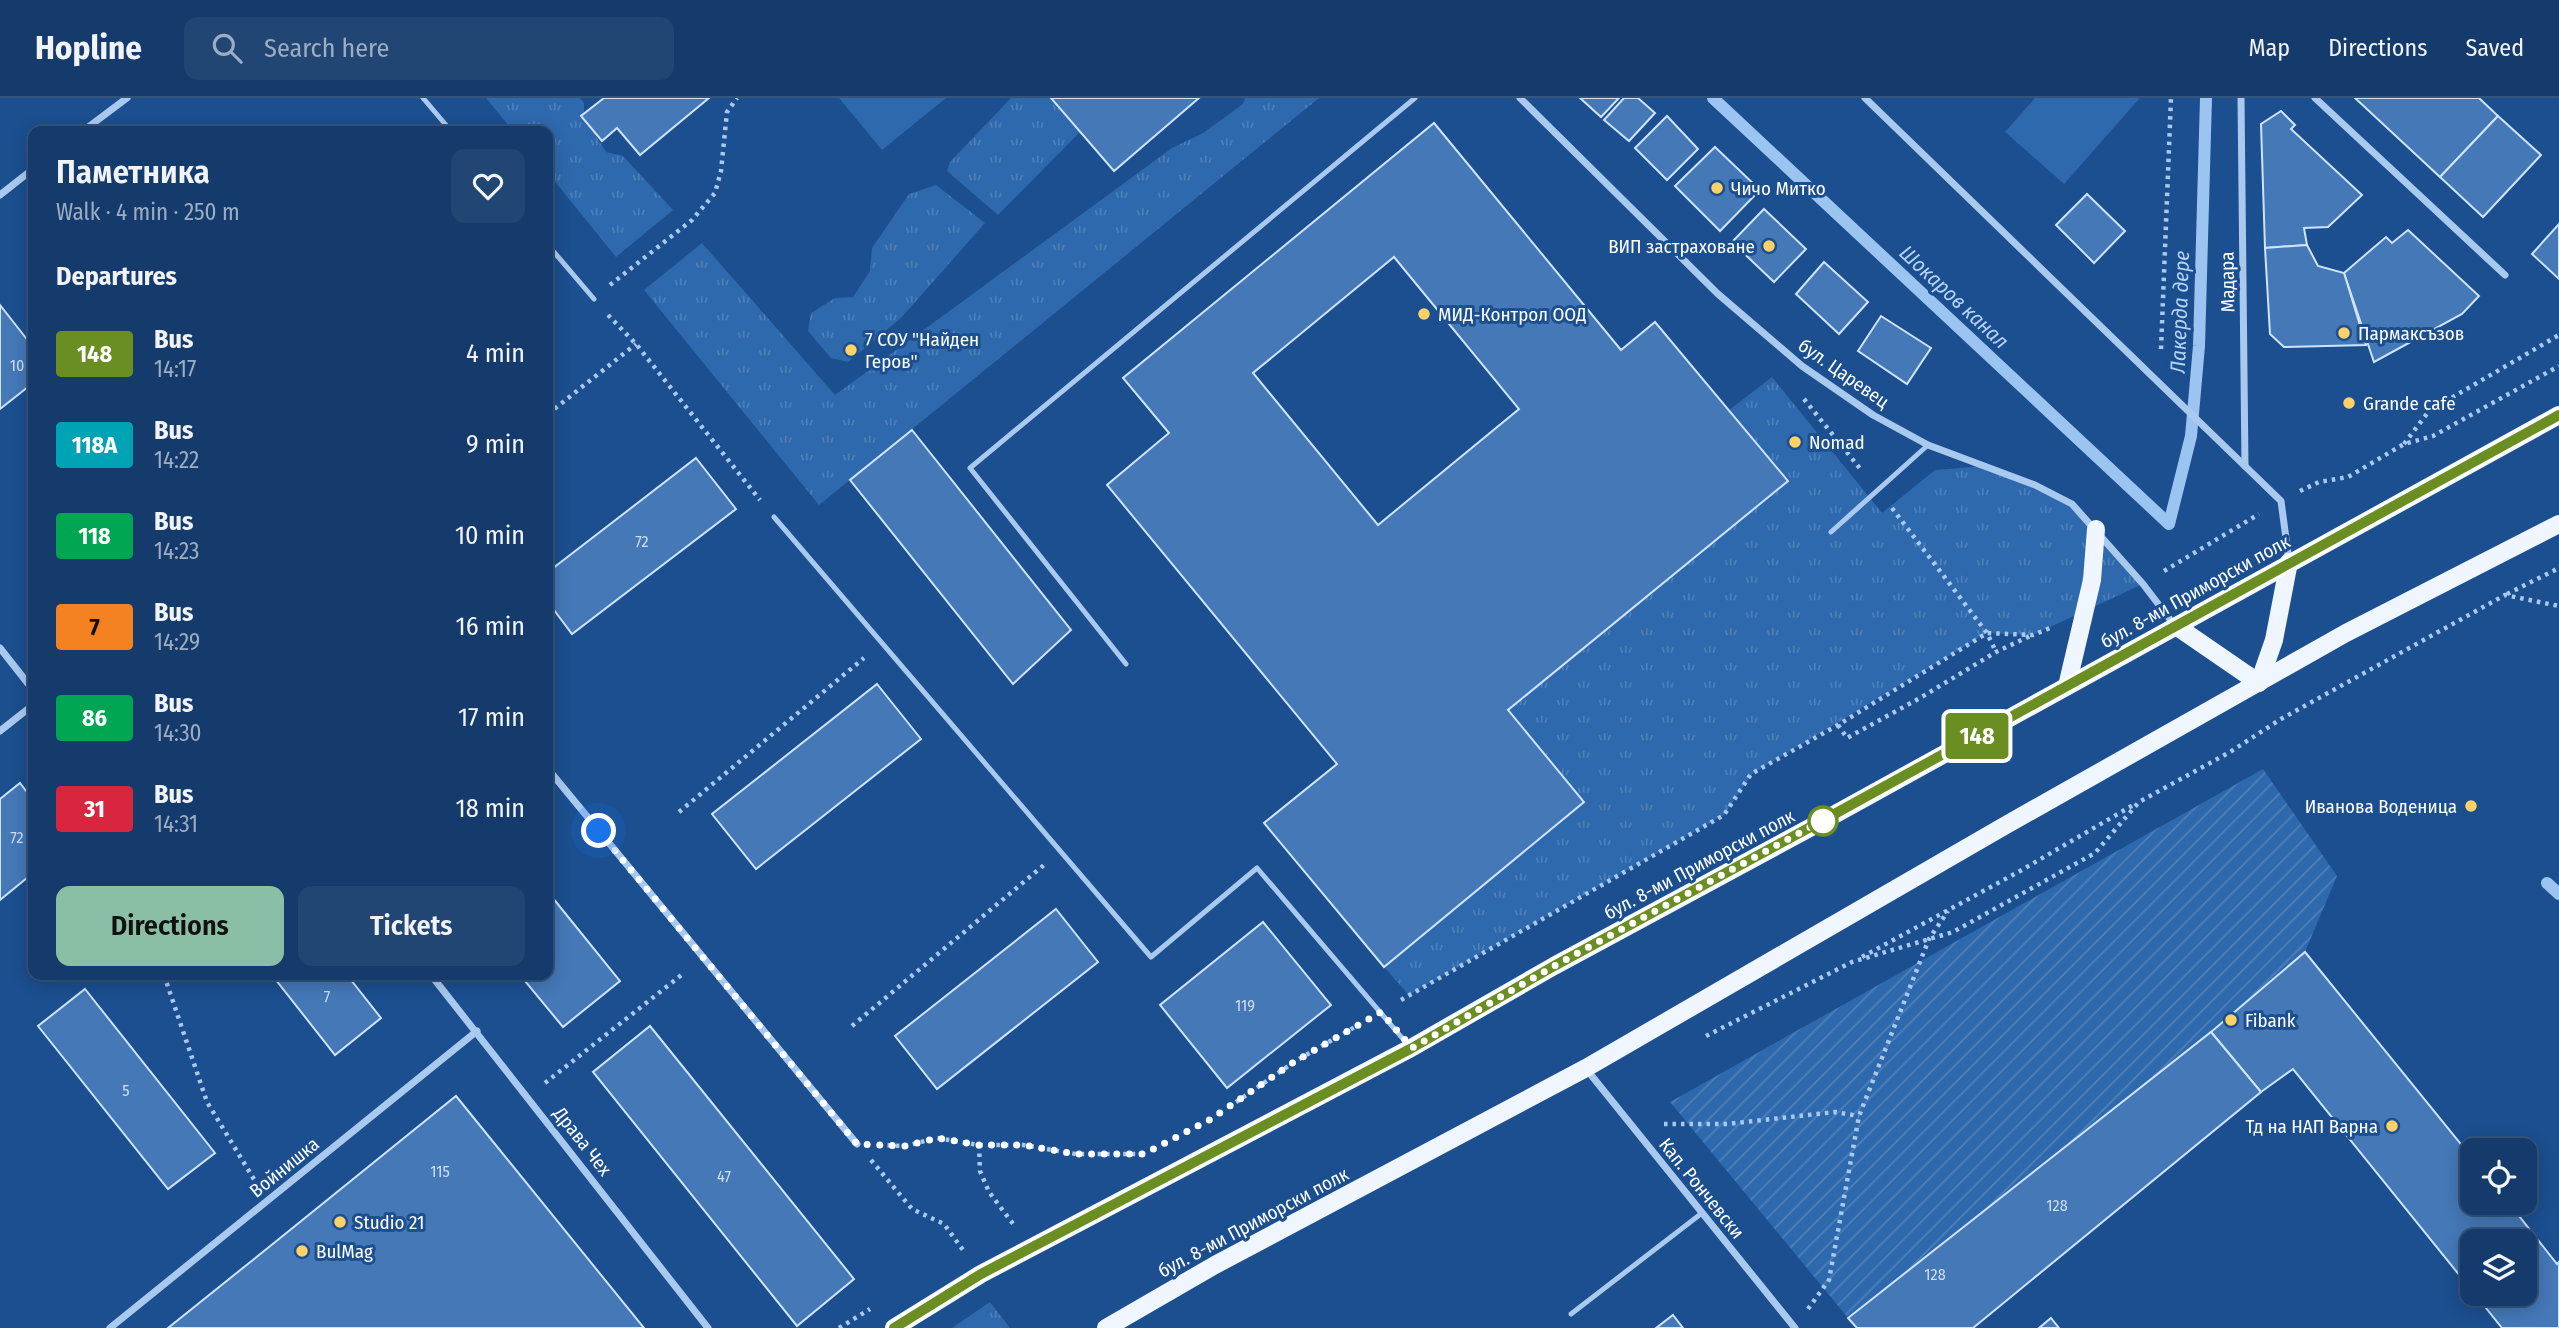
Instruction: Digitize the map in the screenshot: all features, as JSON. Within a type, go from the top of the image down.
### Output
[{"type":"main road","name":"бул. 8-ми Приморски полк","points":[[894,1328],[981,1274],[1412,1048],[1554,966],[2559,415]]},
{"type":"main road","name":"бул. 8-ми Приморски полк","points":[[1106,1328],[1215,1265],[1586,1068],[2017,818],[2346,633],[2559,523]]},
{"type":"main road","points":[[2067,686],[2092,580],[2096,529]]},
{"type":"main road","points":[[2176,626],[2259,683],[2274,640],[2289,562]]},
{"type":"street","points":[[90,126],[127,98]]},
{"type":"street","name":"бул. Царевец","points":[[1520,98],[1718,294],[1802,366],[1873,415],[1928,445],[2035,485],[2072,504],[2143,584],[2176,626]]},
{"type":"street","points":[[1865,98],[2281,501],[2289,562]]},
{"type":"street","name":"Мадара","points":[[2241,98],[2245,466]]},
{"type":"street","points":[[2315,98],[2505,275]]},
{"type":"street","points":[[0,195],[28,173]]},
{"type":"street","points":[[0,648],[28,684]]},
{"type":"street","points":[[0,731],[28,709]]},
{"type":"street","points":[[553,774],[857,1144]]},
{"type":"street","name":"Драва Чех","points":[[435,980],[708,1328]]},
{"type":"street","name":"Войнишка","points":[[110,1328],[477,1031]]},
{"type":"street","name":"Кап. Рончевски","points":[[1586,1068],[1795,1328]]},
{"type":"lane","points":[[423,98],[447,126]]},
{"type":"lane","points":[[1126,664],[970,468],[1415,98]]},
{"type":"lane","points":[[553,251],[594,299]]},
{"type":"lane","points":[[1831,532],[1928,445]]},
{"type":"lane","points":[[774,517],[1151,957],[1256,868],[1412,1048]]},
{"type":"lane","points":[[1572,1314],[1702,1213]]},
{"type":"path","points":[[737,98],[727,112],[721,171],[715,193],[692,220],[594,299],[636,345],[774,517]]},
{"type":"path","points":[[2159,385],[2171,98]]},
{"type":"path","points":[[2404,444],[2429,411],[2559,335]]},
{"type":"path","points":[[553,410],[636,345]]},
{"type":"path","points":[[2143,584],[2281,501],[2319,482],[2348,477],[2404,444],[2433,436],[2559,366]]},
{"type":"path","points":[[1699,1040],[1948,911],[2230,752],[2281,719],[2559,568]]},
{"type":"path","points":[[2505,595],[2559,606]]},
{"type":"path","points":[[1838,725],[1847,738],[1996,652],[2085,612]]},
{"type":"path","points":[[1221,1112],[1294,1062],[1724,815],[1751,774],[1838,725],[1987,632],[2033,635]]},
{"type":"path","points":[[679,813],[882,643]]},
{"type":"path","points":[[1853,962],[1953,932],[2095,853],[2139,802]]},
{"type":"path","points":[[852,1026],[1060,851]]},
{"type":"path","points":[[1802,1318],[1829,1280],[1859,1116],[1930,939],[1948,911]]},
{"type":"path","points":[[528,1096],[703,957]]},
{"type":"path","points":[[166,980],[207,1102],[268,1201]]},
{"type":"path","points":[[1631,1125],[1727,1124],[1835,1112],[1859,1116]]},
{"type":"path","points":[[857,1144],[905,1146],[937,1138],[979,1145],[1023,1145],[1076,1154],[1144,1154],[1133,1161]]},
{"type":"path","points":[[857,1144],[912,1209],[944,1224],[964,1251],[974,1246]]},
{"type":"path","points":[[979,1145],[980,1171],[989,1192],[1014,1224]]},
{"type":"path","points":[[1004,1230],[1026,1218]]},
{"type":"green space","points":[[486,98],[580,98],[584,103],[584,117],[606,152],[623,156],[673,210],[616,257],[553,179],[553,126],[509,126]]},
{"type":"green space","points":[[839,98],[946,98],[882,150]]},
{"type":"green space","points":[[1011,98],[1051,98],[1080,132],[998,215],[947,171],[950,162]]},
{"type":"green space","points":[[1245,98],[1319,98],[819,505],[644,290],[702,243],[835,395],[1172,148],[1203,133],[1243,104]]},
{"type":"green space","points":[[2035,98],[2139,99],[2064,184],[2005,132]]},
{"type":"green space","points":[[936,185],[985,223],[901,318],[848,362],[831,358],[808,331],[811,313],[835,298],[853,297],[870,271],[872,248],[909,194]]},
{"type":"green space","points":[[1772,377],[1882,513],[1935,470],[1985,466],[2072,504],[2143,584],[2033,635],[1987,633],[1752,774],[1724,815],[1409,995],[1384,967],[1584,802],[1508,710],[1788,481],[1728,411]]},
{"type":"green space","points":[[2263,769],[2337,876],[2305,952],[2211,1032],[1848,1318],[1670,1102]]},
{"type":"green space","points":[[990,1302],[1010,1328],[952,1328]]},
{"type":"building","points":[[604,98],[709,98],[640,155],[617,128],[602,141],[581,116]]},
{"type":"building","points":[[1051,98],[1199,98],[1114,171]]},
{"type":"building","points":[[1580,98],[1619,98],[1601,117]]},
{"type":"building","points":[[1624,98],[1638,98],[1655,113],[1629,141],[1604,120]]},
{"type":"building","points":[[2355,98],[2479,98],[2498,116],[2440,177]]},
{"type":"building","points":[[2281,111],[2295,125],[2291,129],[2362,195],[2328,227],[2304,228],[2307,245],[2265,248],[2261,124]]},
{"type":"building","points":[[1667,116],[1698,149],[1667,180],[1635,148]]},
{"type":"building","points":[[2498,116],[2541,155],[2483,217],[2440,177]]},
{"type":"building","points":[[1434,123],[1621,350],[1655,322],[1788,481],[1508,710],[1584,802],[1384,967],[1264,823],[1337,764],[1107,485],[1169,433],[1123,378]],"holes":[[[1394,257],[1519,409],[1378,525],[1253,373]]]},
{"type":"building","name":"Чичо Митко","points":[[1715,147],[1760,190],[1720,231],[1675,186]]},
{"type":"building","points":[[2087,194],[2125,231],[2094,263],[2056,225]]},
{"type":"building","name":"ВИП застраховане","points":[[1764,209],[1806,249],[1774,282],[1732,242]]},
{"type":"building","points":[[2559,224],[2559,279],[2532,254]]},
{"type":"building","points":[[2408,230],[2479,296],[2462,314],[2374,362],[2344,273],[2386,237],[2392,243]]},
{"type":"building","points":[[2307,245],[2318,266],[2344,273],[2366,345],[2284,347],[2270,334],[2265,248]]},
{"type":"building","points":[[1824,262],[1868,302],[1839,334],[1796,294]]},
{"type":"building","points":[[0,305],[28,341],[28,387],[0,409]]},
{"type":"building","points":[[1881,316],[1931,348],[1907,384],[1858,351]]},
{"type":"building","points":[[912,430],[1071,630],[1013,684],[850,480]]},
{"type":"building","points":[[696,458],[736,509],[572,634],[553,609],[553,568]]},
{"type":"building","points":[[877,684],[921,739],[756,869],[712,814]]},
{"type":"building","points":[[20,783],[28,793],[28,877],[0,900],[0,799]]},
{"type":"building","points":[[553,898],[620,981],[563,1027],[524,980],[553,980]]},
{"type":"building","points":[[1056,909],[1098,962],[937,1089],[895,1036]]},
{"type":"building","points":[[1263,922],[1331,1005],[1227,1088],[1160,1005]]},
{"type":"building","name":"Тд на НАП Варна","points":[[2305,952],[2460,1143],[2460,1215],[2518,1215],[2529,1229],[2460,1229],[2460,1276],[2293,1069],[2261,1092],[2211,1032]]},
{"type":"building","points":[[276,980],[351,980],[381,1018],[335,1055]]},
{"type":"building","points":[[85,989],[215,1153],[168,1189],[38,1026]]},
{"type":"building","points":[[650,1026],[854,1279],[797,1326],[593,1072]]},
{"type":"building","points":[[2211,1032],[2261,1092],[1973,1328],[1857,1328],[1848,1318]]},
{"type":"building","points":[[456,1096],[644,1328],[168,1328],[269,1247]]},
{"type":"building","name":"Тд на НАП Варна","points":[[2537,1239],[2557,1264],[2559,1262],[2559,1328],[2502,1328],[2484,1306],[2537,1306]]},
{"type":"building","points":[[1673,1315],[1683,1328],[1656,1328]]},
{"type":"building","points":[[2051,1318],[2059,1328],[2039,1328]]},
{"type":"waterway","name":"Шокаров канал","points":[[1713,98],[2169,524],[2191,436],[2199,346],[2206,98]]},
{"type":"waterway","name":"Шокаров канал","points":[[2547,883],[2559,894]]},
{"type":"bus line","name":"148","points":[[894,1328],[981,1274],[1412,1048],[1554,966],[2559,415]]},
{"type":"place","name":"Чичо Митко","points":[[1717,188]]},
{"type":"place","name":"ВИП застраховане","points":[[1769,246]]},
{"type":"place","name":"МИД-Контрол ООД","points":[[1424,314]]},
{"type":"place","name":"Пармаксъзов","points":[[2344,333]]},
{"type":"place","name":"7 СОУ \"Найден Геров\"","points":[[851,350]]},
{"type":"place","name":"Grande cafe","points":[[2349,403]]},
{"type":"place","name":"Nomad","points":[[1795,442]]},
{"type":"place","name":"Иванова Воденица","points":[[2471,806]]},
{"type":"place","name":"Fibank","points":[[2231,1020]]},
{"type":"place","name":"Тд на НАП Варна","points":[[2392,1126]]},
{"type":"place","name":"Studio 21","points":[[340,1222]]},
{"type":"place","name":"BulMag","points":[[302,1251]]},
{"type":"route","points":[[599,831],[857,1144],[905,1146],[937,1138],[979,1145],[1023,1145],[1076,1154],[1144,1154],[1211,1119],[1294,1062],[1381,1012],[1412,1048],[1554,966],[1829,817],[1823,821]]},
{"type":"water label","name":"Лакерда дере","points":[[2180,312]]}]
